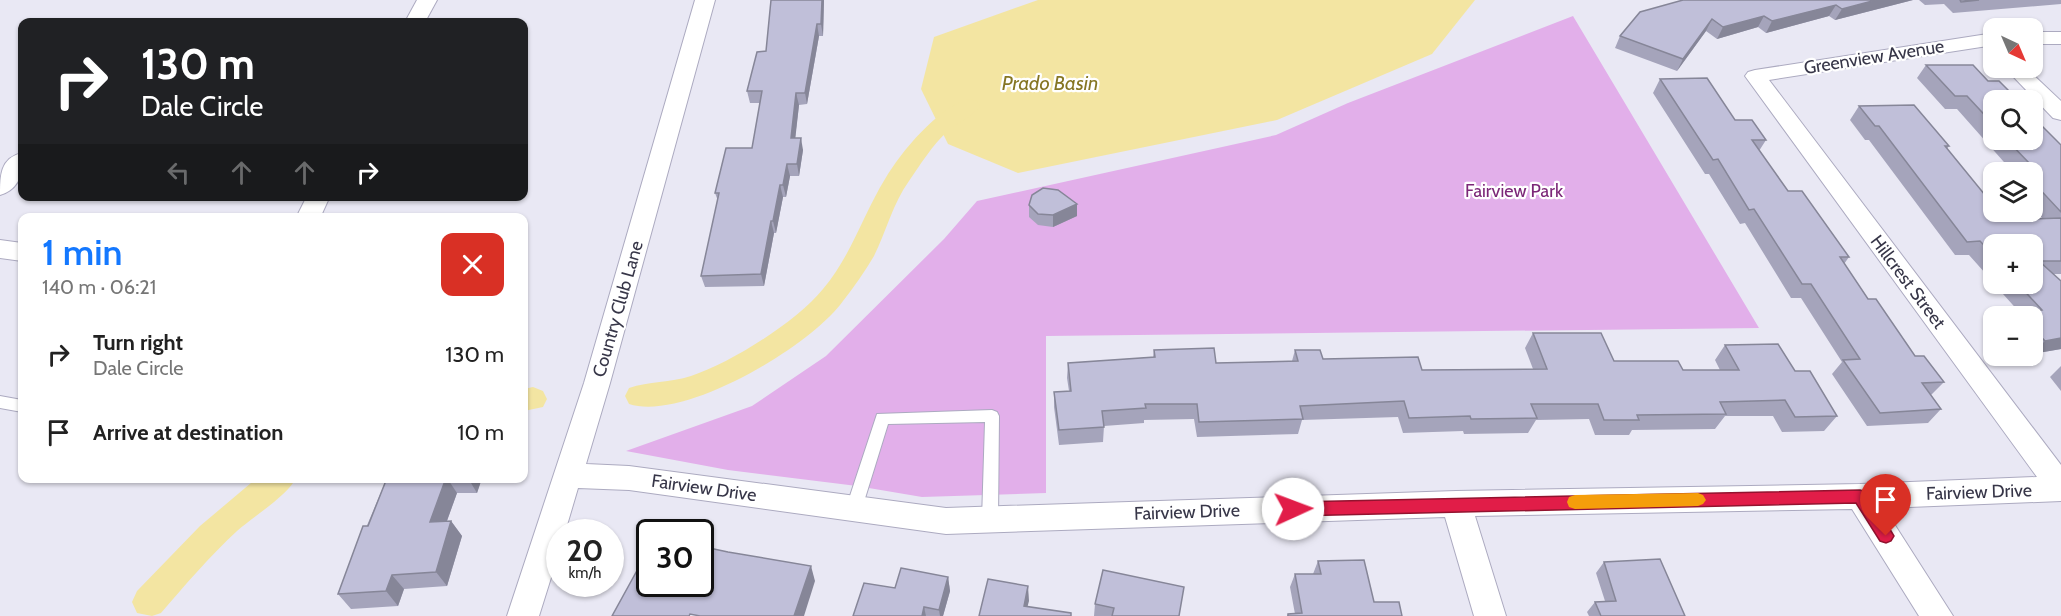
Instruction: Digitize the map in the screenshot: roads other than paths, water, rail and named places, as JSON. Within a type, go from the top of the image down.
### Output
[{"type":"street","points":[[417,18],[427,0]]},
{"type":"street","name":"Country Club Lane","points":[[523,616],[597,383],[705,0]]},
{"type":"street","points":[[2043,38],[2061,38]]},
{"type":"street","name":"Greenview Avenue","points":[[1755,76],[1983,42]]},
{"type":"street","name":"Hillcrest Street","points":[[1755,76],[2061,488]]},
{"type":"street","points":[[2025,78],[2061,113]]},
{"type":"street","points":[[0,187],[18,165]]},
{"type":"street","points":[[0,249],[18,251]]},
{"type":"street","name":"Fairview Drive","points":[[568,475],[629,478],[946,521],[1456,504],[1860,496],[2061,488]]},
{"type":"street","points":[[1860,496],[1937,616]]},
{"type":"street","points":[[1456,504],[1490,616]]},
{"type":"lane","points":[[0,402],[18,405]]},
{"type":"lane","points":[[854,508],[882,418],[992,416],[990,520]]},
{"type":"water","name":"Prado Basin","points":[[1038,0],[1475,0],[1432,54],[1277,120],[1018,173],[948,144],[921,89],[934,37]]},
{"type":"waterway","points":[[639,396],[668,394],[700,385],[742,365],[806,321],[832,297],[861,255],[896,181],[939,126],[969,106]]},
{"type":"waterway","points":[[528,400],[533,399]]},
{"type":"waterway","points":[[149,602],[195,551],[244,506],[274,483]]},
{"type":"park label","name":"Fairview Park","points":[[1514,191]]}]
